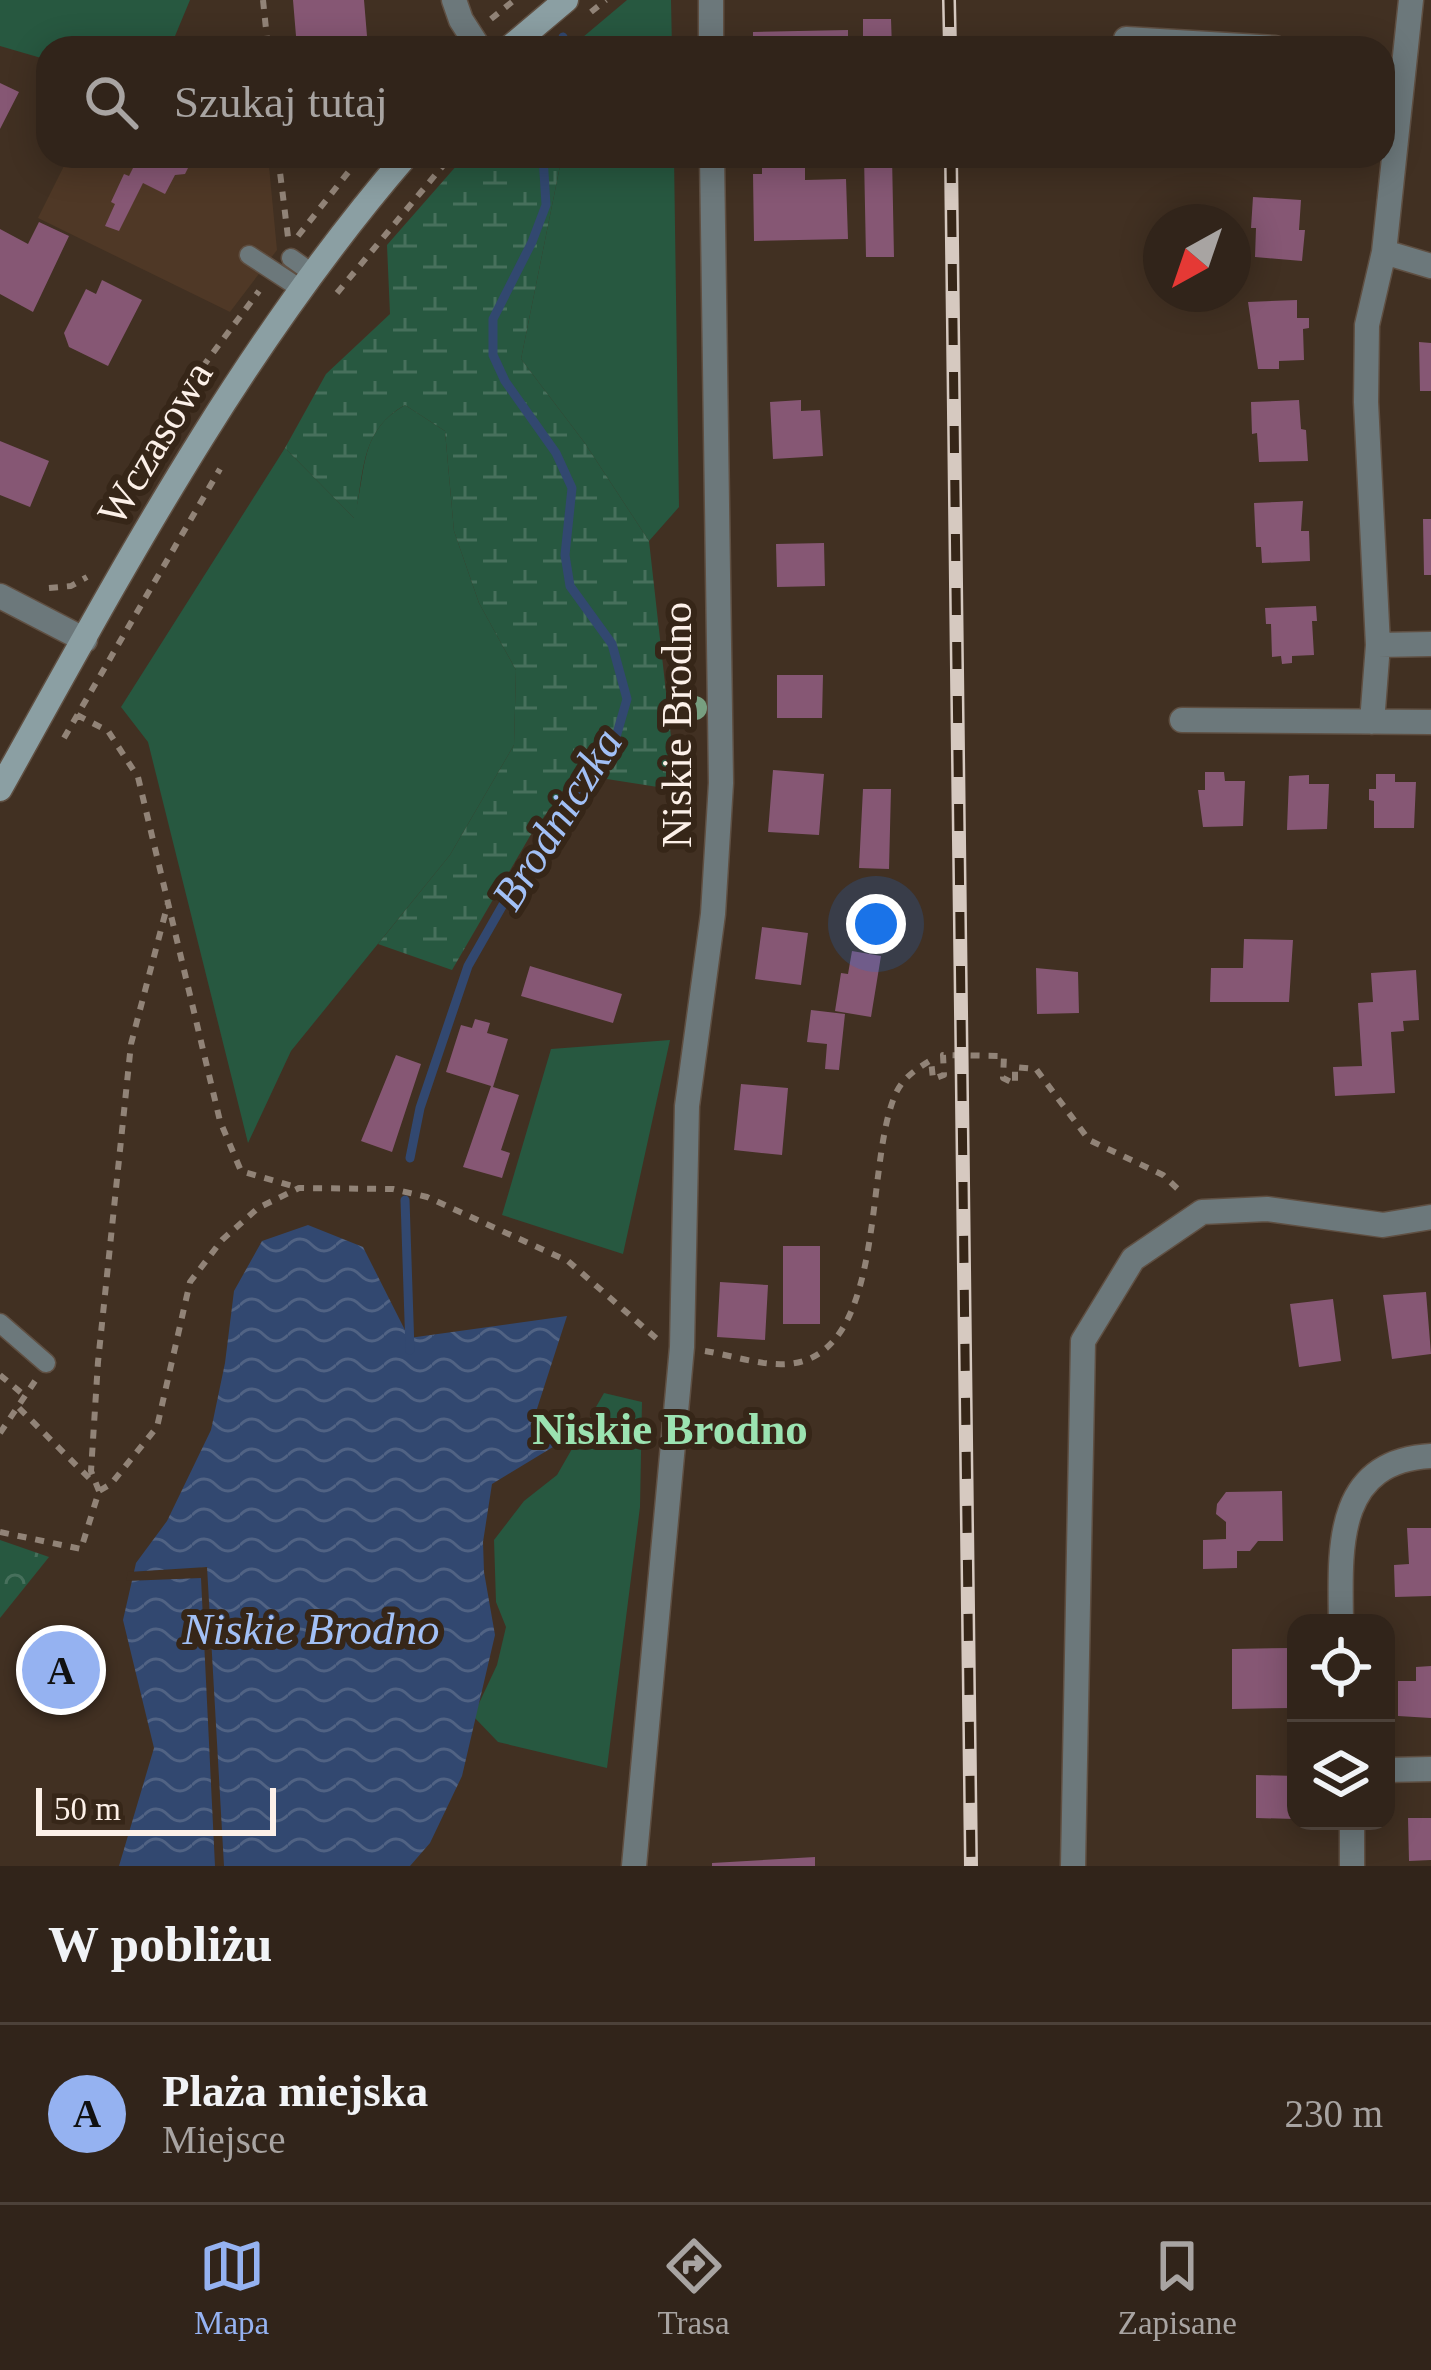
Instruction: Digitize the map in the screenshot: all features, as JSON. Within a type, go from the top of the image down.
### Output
[{"type":"street","points":[[454,0],[471,36]]},
{"type":"street","points":[[523,36],[566,0]]},
{"type":"street","points":[[711,0],[711,36]]},
{"type":"street","points":[[1395,52],[1411,0]]},
{"type":"street","name":"Wczasowa","points":[[0,789],[301,273],[395,168]]},
{"type":"street","name":"Niskie Brodno","points":[[634,1866],[682,1347],[687,1106],[713,914],[721,783],[712,168]]},
{"type":"street","points":[[1372,722],[1378,644],[1366,402],[1367,325],[1384,252],[1388,168]]},
{"type":"street","points":[[1384,252],[1431,266]]},
{"type":"street","points":[[0,596],[85,640]]},
{"type":"street","points":[[1378,644],[1431,644]]},
{"type":"street","points":[[1182,720],[1431,722]]},
{"type":"street","points":[[1073,1866],[1083,1341],[1133,1258],[1202,1213],[1267,1209],[1383,1225],[1431,1217]]},
{"type":"street","points":[[1341,1614],[1340,1542],[1352,1501],[1375,1474],[1404,1457],[1431,1456]]},
{"type":"street","points":[[1395,1770],[1431,1769]]},
{"type":"street","points":[[1352,1830],[1352,1866]]},
{"type":"lane","points":[[249,255],[301,273]]},
{"type":"lane","points":[[0,1324],[46,1363]]},
{"type":"path","points":[[263,0],[267,36]]},
{"type":"path","points":[[280,168],[301,273]]},
{"type":"path","points":[[336,294],[441,168]]},
{"type":"path","points":[[61,744],[219,470]]},
{"type":"path","points":[[30,580],[48,588],[71,586],[104,561],[148,591]]},
{"type":"path","points":[[77,715],[108,730],[138,777],[220,1121],[241,1171],[299,1188],[393,1189],[427,1197],[568,1262],[654,1337],[682,1347],[789,1365],[827,1348],[852,1314],[869,1252],[877,1168],[897,1090],[914,1070],[931,1060],[933,1079],[944,1075],[943,1055],[1004,1056],[1003,1078],[1015,1084],[1015,1066],[1036,1070],[1089,1140],[1163,1175],[1202,1213]]},
{"type":"path","points":[[100,1491],[91,1471],[98,1362],[131,1044],[168,903]]},
{"type":"path","points":[[0,1532],[81,1549],[100,1491],[157,1427],[190,1282],[222,1240],[246,1219],[299,1188]]},
{"type":"path","points":[[654,1337],[655,1317]]},
{"type":"path","points":[[0,1375],[26,1396]]},
{"type":"path","points":[[0,1433],[19,1408],[100,1491]]},
{"type":"shaded area","points":[[63,168],[269,168],[277,250],[230,312],[38,218]]},
{"type":"green space","points":[[0,0],[190,0],[175,36],[36,36],[36,56],[0,46]]},
{"type":"green space","points":[[627,0],[671,0],[672,36],[584,36]]},
{"type":"green space","points":[[454,168],[560,168],[521,359],[584,442],[649,541],[677,790],[575,774],[530,836],[452,970],[378,944],[450,855],[514,745],[516,670],[479,603],[454,531],[445,431],[405,405],[390,415],[366,454],[355,519],[285,448],[326,374],[390,314],[387,245]]},
{"type":"green space","points":[[560,168],[674,168],[679,507],[649,541],[584,442],[521,359]]},
{"type":"green space","points":[[405,405],[445,431],[454,531],[479,603],[516,670],[514,745],[450,855],[291,1051],[248,1143],[148,742],[121,707],[285,448],[354,518],[372,440],[379,427]]},
{"type":"green space","points":[[670,1040],[623,1254],[502,1215],[551,1049]]},
{"type":"green space","points":[[604,1393],[642,1402],[640,1507],[607,1768],[498,1742],[473,1716],[497,1665],[506,1627],[496,1602],[494,1540],[524,1501],[557,1475]]},
{"type":"green space","points":[[0,1540],[49,1557],[0,1618]]},
{"type":"water","name":"Niskie Brodno","points":[[308,1225],[363,1247],[409,1338],[567,1316],[535,1415],[553,1447],[492,1484],[483,1542],[495,1635],[462,1776],[430,1843],[410,1866],[119,1866],[154,1748],[123,1620],[136,1563],[167,1521],[211,1430],[234,1291],[262,1241]]},
{"type":"pier","points":[[207,1567],[224,1866],[215,1866],[201,1578],[126,1581],[128,1572]]},
{"type":"building","points":[[293,0],[364,0],[367,36],[296,36]]},
{"type":"building","points":[[863,19],[891,19],[892,36],[863,36]]},
{"type":"building","points":[[848,30],[848,36],[753,36],[753,32]]},
{"type":"building","points":[[0,83],[19,92],[0,129]]},
{"type":"building","points":[[133,168],[188,168],[185,174],[175,175],[165,194],[143,183],[119,231],[105,226],[124,174],[129,176]]},
{"type":"building","points":[[762,168],[805,168],[805,180],[846,179],[848,239],[754,241],[753,174],[762,174]]},
{"type":"building","points":[[864,168],[892,168],[894,257],[866,257]]},
{"type":"building","points":[[1253,197],[1301,200],[1302,261],[1255,257],[1256,228],[1251,228]]},
{"type":"building","points":[[39,222],[69,236],[33,312],[0,294],[0,229],[28,244]]},
{"type":"building","points":[[102,280],[142,300],[108,366],[69,347],[64,333],[86,289],[96,294]]},
{"type":"building","points":[[1297,300],[1297,318],[1309,318],[1309,328],[1303,329],[1304,360],[1279,361],[1279,369],[1258,369],[1251,302]]},
{"type":"building","points":[[1419,342],[1431,343],[1431,391],[1420,391]]},
{"type":"building","points":[[801,400],[801,411],[820,410],[823,456],[773,459],[770,402]]},
{"type":"building","points":[[1299,400],[1308,461],[1259,462],[1251,402]]},
{"type":"building","points":[[0,441],[49,461],[30,507],[0,495]]},
{"type":"building","points":[[1303,501],[1301,531],[1309,531],[1310,561],[1262,563],[1261,547],[1256,547],[1254,503]]},
{"type":"building","points":[[1423,519],[1431,519],[1431,575],[1424,575]]},
{"type":"building","points":[[824,543],[825,586],[777,587],[776,544]]},
{"type":"building","points":[[1316,606],[1314,655],[1292,656],[1292,663],[1282,664],[1281,656],[1272,657],[1271,624],[1266,624],[1265,608]]},
{"type":"building","points":[[777,675],[823,675],[822,718],[777,718]]},
{"type":"building","points":[[773,770],[824,774],[819,835],[768,832]]},
{"type":"building","points":[[1205,772],[1224,772],[1225,781],[1245,781],[1243,826],[1203,827],[1198,790],[1205,790]]},
{"type":"building","points":[[1376,774],[1395,774],[1395,782],[1416,782],[1414,828],[1374,828],[1369,789],[1376,789]]},
{"type":"building","points":[[1309,775],[1309,784],[1329,784],[1327,829],[1287,830],[1289,776]]},
{"type":"building","points":[[863,789],[891,789],[889,869],[859,868]]},
{"type":"building","points":[[762,927],[808,933],[801,985],[755,979]]},
{"type":"building","points":[[1244,939],[1293,940],[1289,1002],[1210,1002],[1211,968],[1243,968]]},
{"type":"building","points":[[852,951],[881,956],[871,1017],[835,1011],[841,973],[848,974]]},
{"type":"building","points":[[530,966],[622,994],[613,1023],[521,996]]},
{"type":"building","points":[[1036,968],[1078,972],[1079,1013],[1037,1014]]},
{"type":"building","points":[[1416,970],[1419,1020],[1403,1021],[1404,1031],[1391,1032],[1395,1093],[1335,1096],[1333,1067],[1362,1066],[1358,1003],[1373,1002],[1371,973]]},
{"type":"building","points":[[811,1010],[845,1014],[839,1070],[825,1069],[827,1044],[807,1042]]},
{"type":"building","points":[[475,1019],[490,1023],[487,1033],[508,1039],[493,1087],[519,1095],[501,1150],[510,1153],[502,1178],[463,1167],[491,1086],[446,1072],[461,1025],[472,1028]]},
{"type":"building","points":[[396,1055],[421,1064],[392,1152],[361,1141]]},
{"type":"building","points":[[741,1084],[788,1088],[782,1155],[734,1150]]},
{"type":"building","points":[[783,1246],[820,1246],[820,1324],[783,1324]]},
{"type":"building","points":[[720,1282],[768,1285],[765,1340],[717,1337]]},
{"type":"building","points":[[1426,1292],[1431,1354],[1392,1359],[1383,1295]]},
{"type":"building","points":[[1333,1299],[1341,1361],[1299,1367],[1290,1304]]},
{"type":"building","points":[[1282,1491],[1283,1541],[1258,1541],[1250,1551],[1237,1551],[1237,1568],[1203,1569],[1203,1540],[1226,1539],[1226,1522],[1216,1514],[1226,1492]]},
{"type":"building","points":[[1407,1528],[1431,1528],[1431,1596],[1395,1597],[1394,1565],[1409,1564]]},
{"type":"building","points":[[1287,1648],[1287,1708],[1232,1709],[1232,1649]]},
{"type":"building","points":[[1431,1666],[1431,1718],[1398,1716],[1398,1681],[1416,1681],[1416,1667]]},
{"type":"building","points":[[1256,1775],[1287,1776],[1287,1819],[1256,1818]]},
{"type":"building","points":[[1408,1818],[1431,1818],[1431,1860],[1409,1861]]},
{"type":"building","points":[[815,1857],[815,1866],[712,1866],[712,1863]]},
{"type":"waterway","name":"Brodniczka","points":[[410,1158],[420,1108],[468,966],[533,852],[616,737],[627,699],[612,644],[570,586],[565,555],[572,488],[556,453],[505,381],[493,355],[493,319],[546,205],[544,168]]},
{"type":"waterway","name":"Brodniczka","points":[[405,1200],[410,1350]]},
{"type":"railway","points":[[949,0],[950,36]]},
{"type":"railway","points":[[951,168],[971,1866]]},
{"type":"place","name":"Plaża miejska","points":[[61,1670]]},
{"type":"district","name":"Niskie Brodno","points":[[670,1429]]}]
